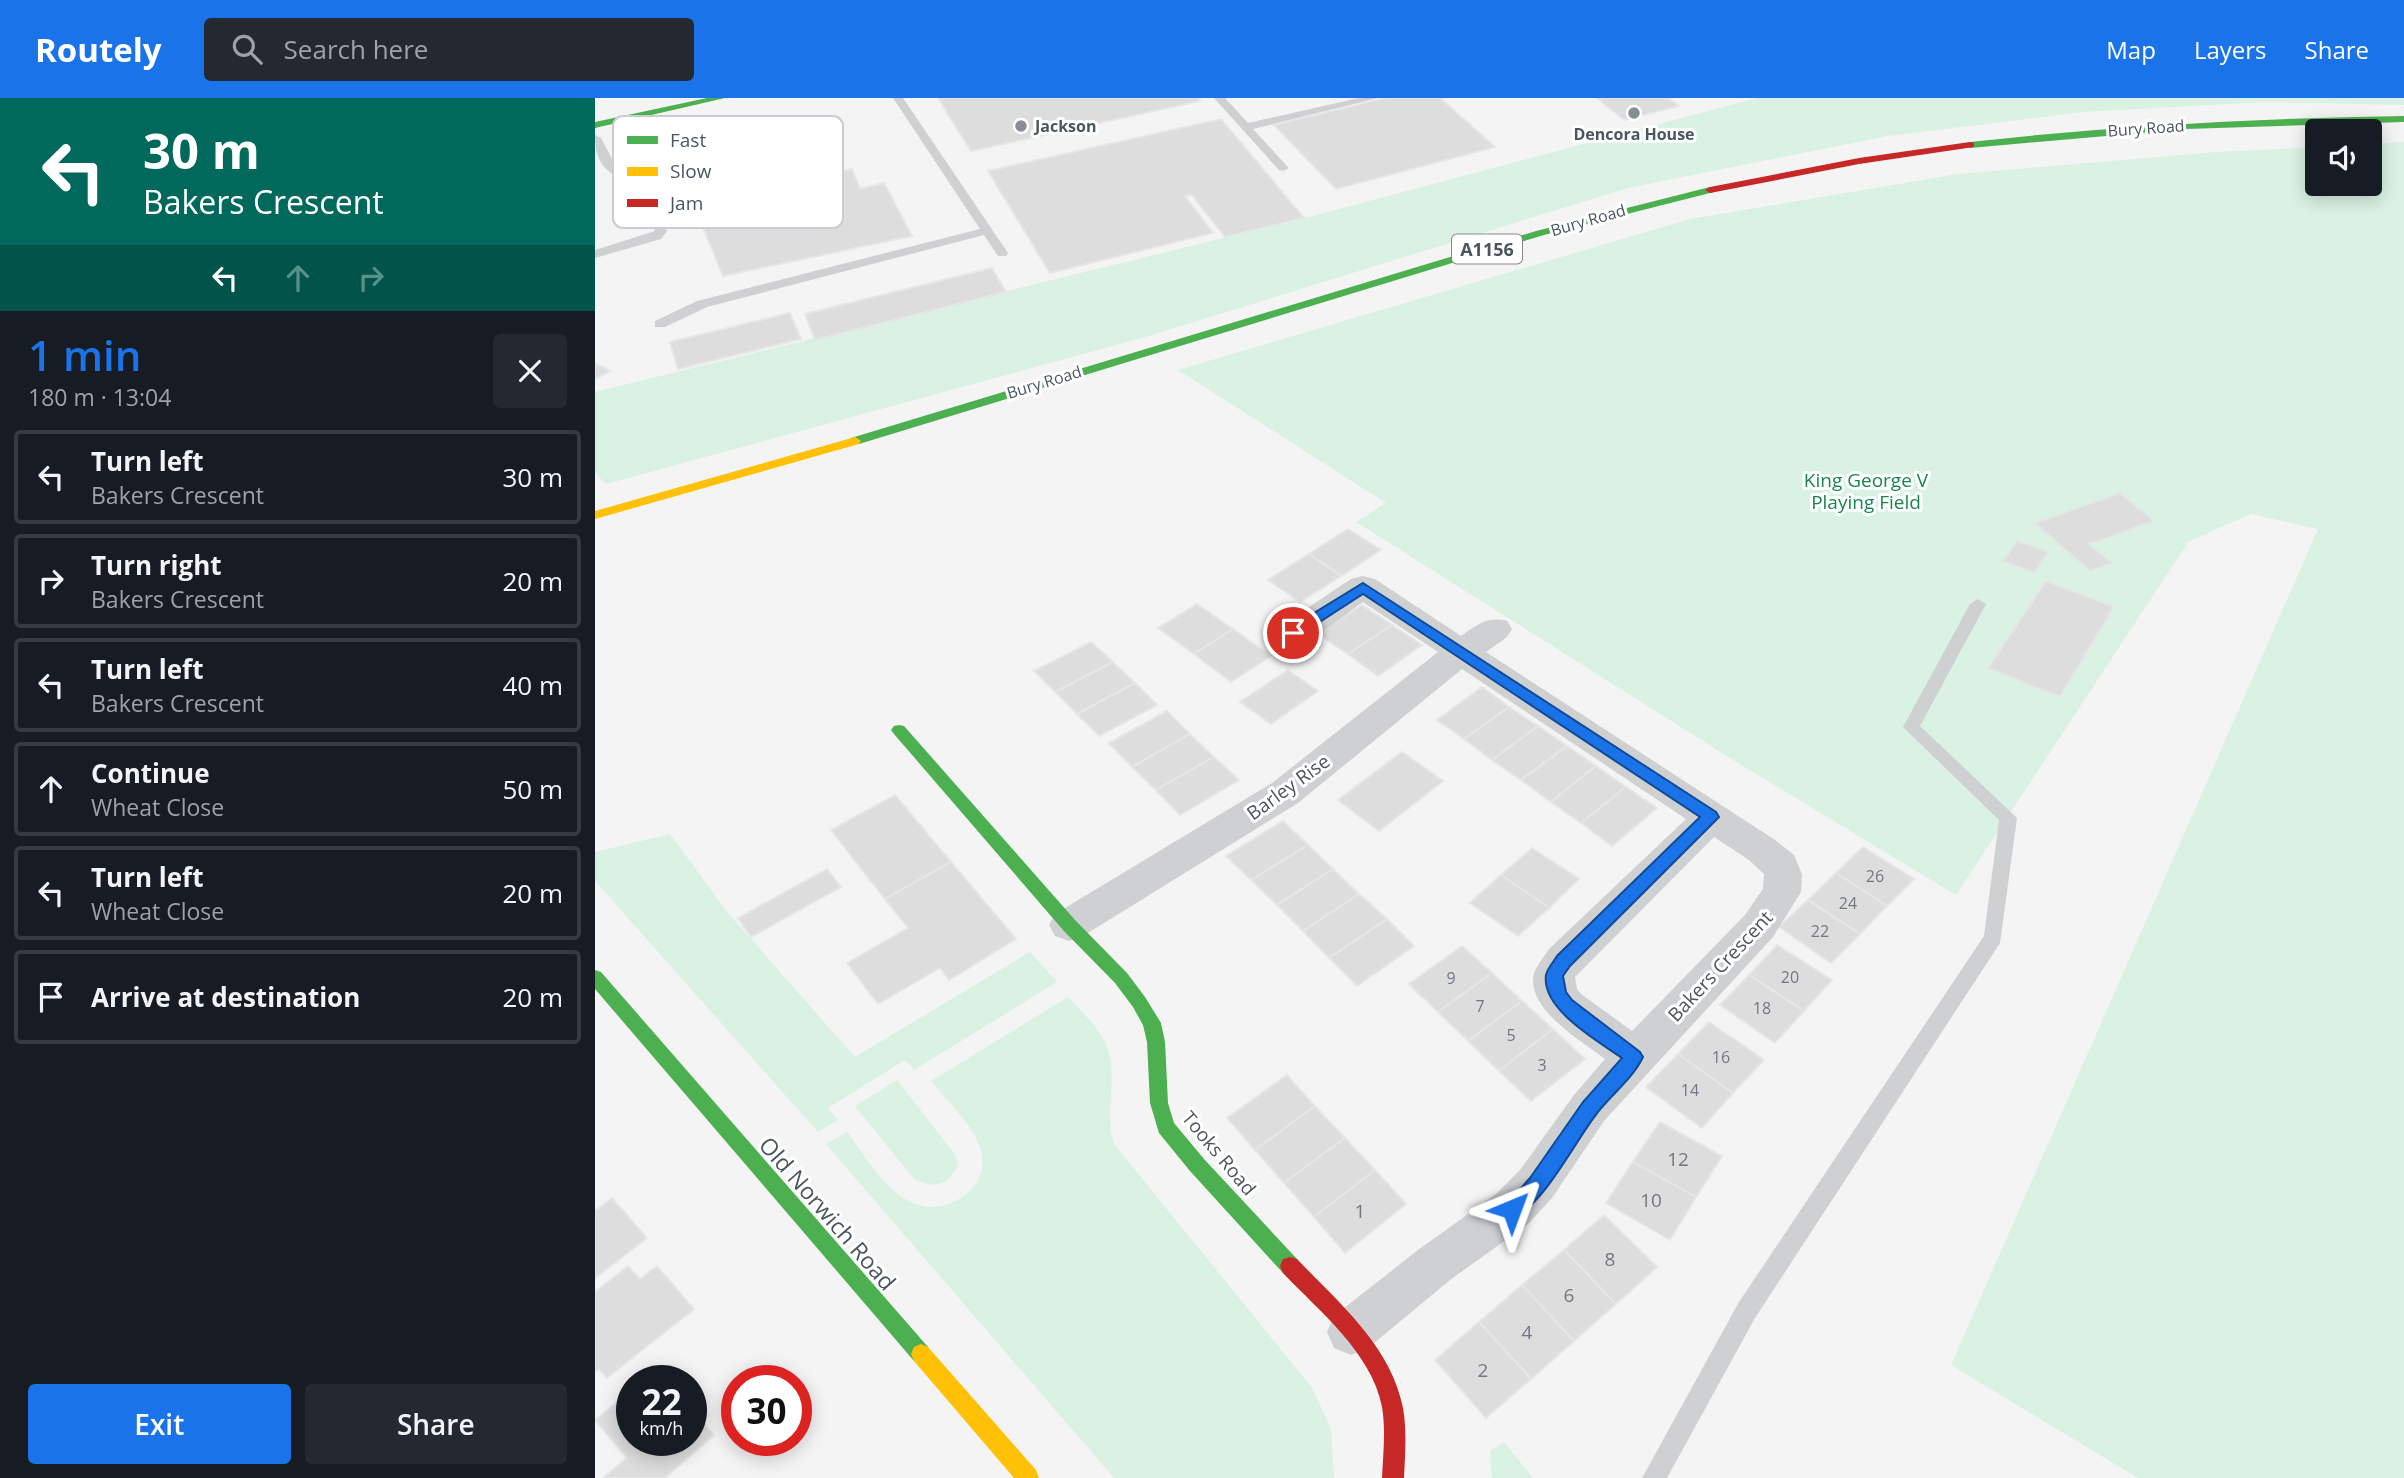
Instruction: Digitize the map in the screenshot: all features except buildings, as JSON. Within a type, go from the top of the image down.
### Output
[{"type":"main road","points":[[637,116],[720,98]]},
{"type":"main road","name":"Bury Road","points":[[595,515],[1384,279],[1609,214],[1694,193],[1892,155],[2059,134],[2215,123],[2404,119]]},
{"type":"main road","points":[[595,125],[613,121]]},
{"type":"main road","name":"Tooks Road","points":[[899,730],[1069,925],[1121,978],[1152,1023],[1159,1069],[1159,1103],[1166,1127],[1197,1165],[1352,1332],[1380,1371],[1390,1398],[1394,1428],[1393,1478]]},
{"type":"main road","name":"Old Norwich Road","points":[[595,977],[1028,1478]]},
{"type":"street","name":"Bakers Crescent","points":[[1283,625],[1293,633],[1363,587],[1762,850],[1780,866],[1783,874],[1783,892],[1759,926],[1634,1057],[1590,1108],[1537,1184],[1512,1209],[1397,1293],[1352,1332]]},
{"type":"street","name":"Barley Rise","points":[[1069,925],[1285,793],[1429,675],[1495,629]]},
{"type":"street","points":[[1634,1057],[1566,1006],[1557,995],[1555,975],[1563,961],[1711,817]]},
{"type":"lane","points":[[898,98],[1002,253]]},
{"type":"lane","points":[[1219,98],[1283,168]]},
{"type":"lane","points":[[1245,127],[1373,98]]},
{"type":"lane","points":[[595,138],[613,171]]},
{"type":"lane","points":[[595,254],[657,236],[661,231],[660,228]]},
{"type":"lane","points":[[660,324],[702,304],[987,231]]},
{"type":"lane","points":[[1654,1478],[1747,1310],[1993,938],[2008,818],[1911,727],[1978,604]]},
{"type":"green space","points":[[1757,98],[2404,98],[2404,105],[2266,102],[2083,112],[1888,136],[1628,188],[1142,338],[606,484],[595,473],[595,392],[1305,218]]},
{"type":"green space","name":"King George V Playing Field","points":[[2404,142],[2404,1478],[2138,1478],[1951,1365],[2318,529],[2251,514],[2189,541],[1956,895],[1741,765],[1356,522],[1386,503],[1178,370],[1690,219],[1958,174],[2216,152],[2305,148],[2305,196],[2382,196],[2382,143]]},
{"type":"green space","points":[[670,834],[728,913],[855,1057],[1030,952],[1057,982],[914,1070],[905,1060],[828,1108],[838,1120],[818,1132],[595,881],[595,852]]},
{"type":"green space","points":[[1068,997],[1097,1030],[1109,1053],[1112,1076],[1110,1122],[1114,1144],[1313,1389],[1331,1430],[1334,1478],[1114,1478],[826,1144],[847,1132],[889,1187],[920,1206],[934,1207],[961,1198],[979,1178],[981,1151],[966,1123],[931,1081]]},
{"type":"green space","points":[[897,1080],[956,1156],[958,1166],[946,1182],[931,1185],[915,1180],[855,1106]]},
{"type":"green space","points":[[1504,1442],[1533,1478],[1492,1478],[1490,1451]]},
{"type":"traffic: fast","points":[[637,116],[720,98]]},
{"type":"traffic: fast","points":[[1970,145],[2186,126],[2404,119]]},
{"type":"traffic: fast","points":[[595,125],[613,121]]},
{"type":"traffic: fast","points":[[855,441],[1540,233],[1710,190]]},
{"type":"traffic: fast","points":[[899,730],[1069,925],[1121,978],[1139,1002],[1152,1023],[1156,1042],[1159,1103],[1166,1127],[1197,1165],[1290,1266]]},
{"type":"traffic: fast","points":[[595,977],[921,1354]]},
{"type":"traffic: slow","points":[[595,515],[855,441]]},
{"type":"traffic: slow","points":[[921,1354],[1028,1478]]},
{"type":"traffic: jam","points":[[1710,190],[1859,161],[1970,145]]},
{"type":"traffic: jam","points":[[1290,1266],[1362,1344],[1383,1379],[1394,1417],[1393,1478]]},
{"type":"place","name":"Dencora House","points":[[1634,113]]},
{"type":"place","name":"Jackson","points":[[1021,126]]},
{"type":"route","points":[[1293,633],[1363,587],[1711,817],[1563,961],[1555,975],[1557,995],[1566,1006],[1634,1057],[1577,1124],[1537,1184],[1512,1209]]}]
